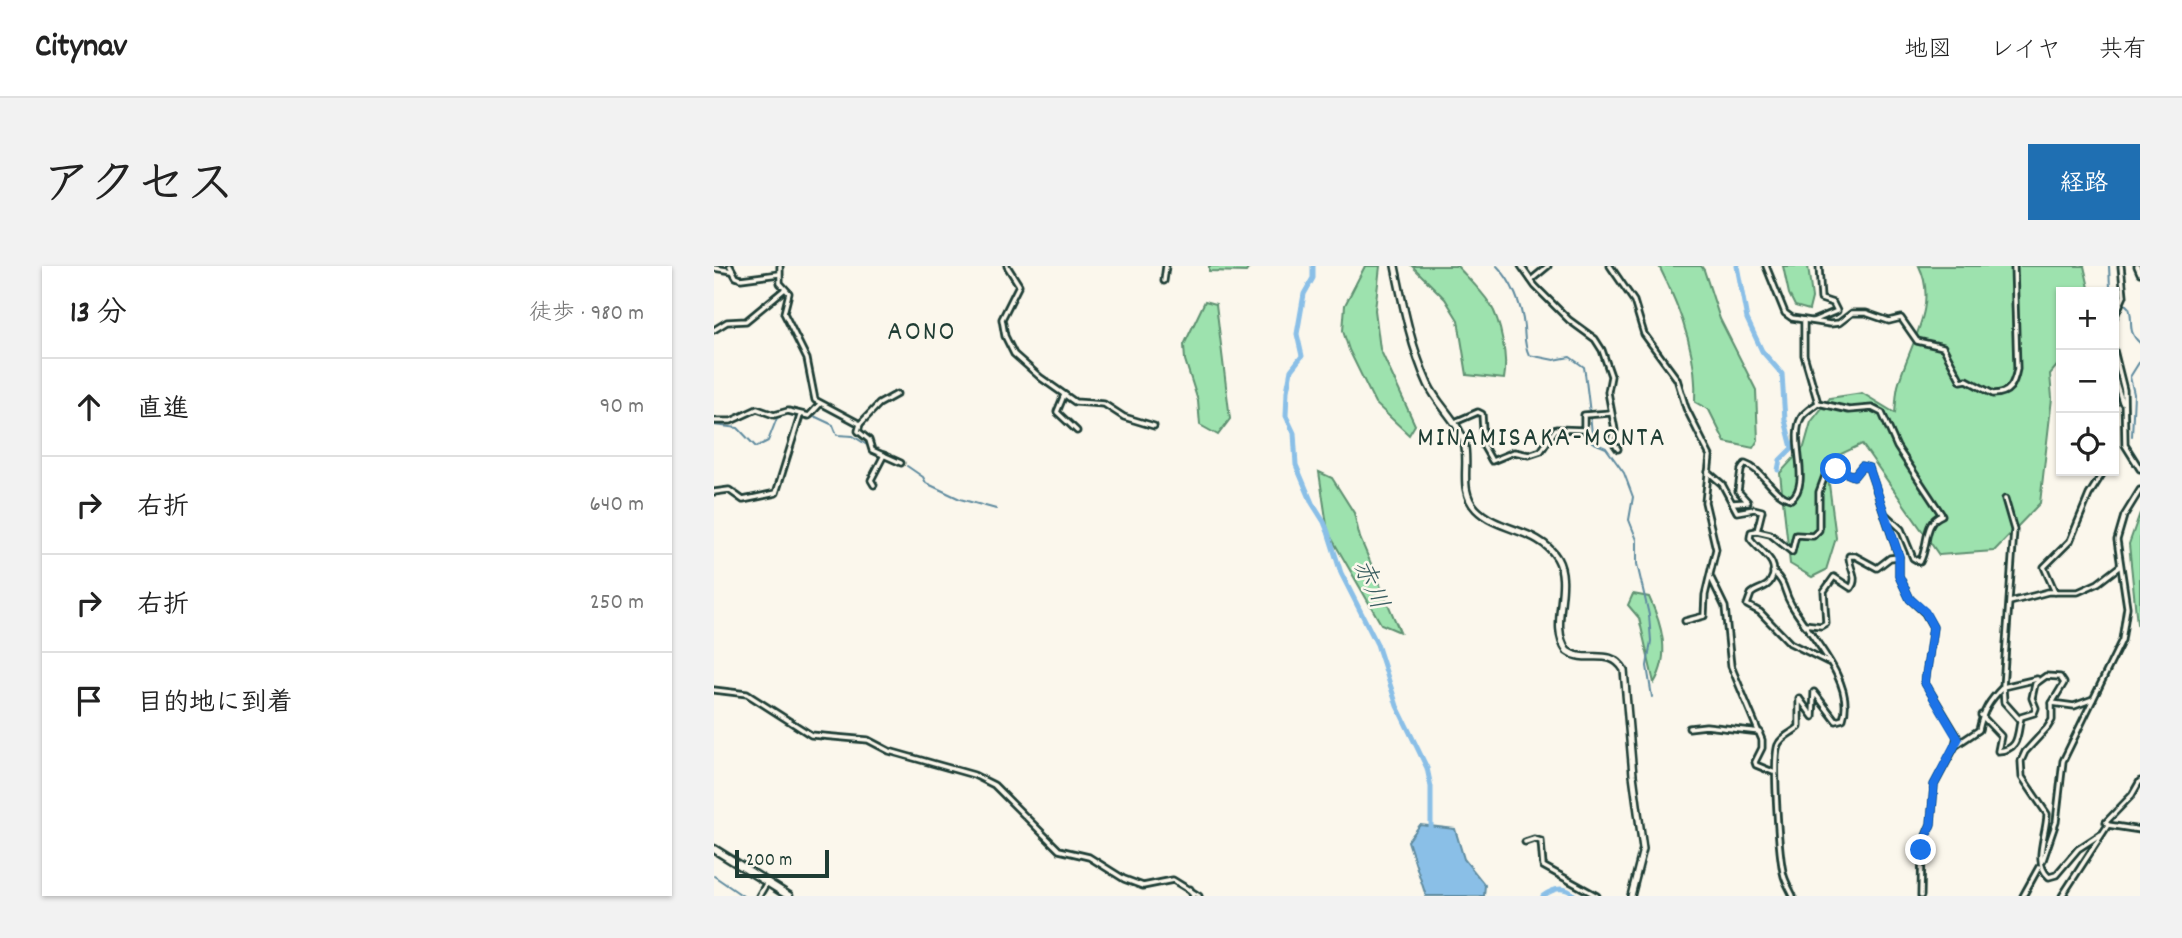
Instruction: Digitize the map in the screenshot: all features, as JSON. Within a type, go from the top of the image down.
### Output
[{"type":"main road","points":[[714,849],[789,896]]},
{"type":"street","points":[[780,266],[779,274],[789,295],[784,313],[807,359],[814,382],[813,396],[820,404],[860,424]]},
{"type":"street","points":[[1007,266],[1018,279],[1018,285],[1002,319],[1012,351],[1064,395],[1079,403],[1104,404],[1124,418],[1154,426]]},
{"type":"street","points":[[1164,281],[1166,266]]},
{"type":"street","points":[[1395,266],[1423,372],[1435,397],[1464,443],[1466,485],[1472,503],[1485,515],[1544,543],[1560,563],[1563,582],[1560,636],[1563,646],[1576,656],[1613,658],[1624,670],[1633,775],[1643,849],[1631,896]]},
{"type":"street","points":[[1521,266],[1569,320],[1599,344],[1611,373],[1608,392],[1615,430],[1611,440],[1618,449]]},
{"type":"street","points":[[1531,280],[1548,266]]},
{"type":"street","points":[[1610,266],[1634,301],[1644,334],[1676,379],[1686,408],[1708,451],[1705,502],[1716,549],[1704,616],[1685,621]]},
{"type":"street","points":[[1766,266],[1785,313],[1804,322],[1839,323],[1854,313],[1872,313],[1889,321],[1900,318],[1917,341],[1943,347],[1961,381],[1967,380],[1987,394],[1998,394],[2015,383],[2017,369],[2014,266]]},
{"type":"street","points":[[1811,322],[1837,311],[1833,303],[1821,299],[1818,266]]},
{"type":"street","points":[[2119,307],[2124,296],[2121,266]]},
{"type":"street","points":[[2137,266],[2140,273]]},
{"type":"street","points":[[714,268],[731,268],[736,277],[741,279],[779,274]]},
{"type":"street","points":[[714,330],[727,322],[746,321],[785,289]]},
{"type":"street","points":[[1804,322],[1804,355],[1818,403]]},
{"type":"street","points":[[2119,368],[2122,379],[2125,445],[2140,469]]},
{"type":"street","points":[[897,394],[879,404],[860,424],[858,431],[869,440],[871,447],[901,463]]},
{"type":"street","points":[[2119,394],[2124,411]]},
{"type":"street","points":[[1064,395],[1057,412],[1077,431]]},
{"type":"street","points":[[1732,503],[1748,502],[1738,491],[1741,470],[1745,464],[1770,483],[1780,496],[1791,499],[1796,496],[1801,485],[1798,461],[1801,416],[1818,403]]},
{"type":"street","points":[[1818,403],[1849,410],[1872,408],[1882,413],[1897,447],[1942,515],[1935,517],[1930,523],[1920,562],[1913,558],[1901,529],[1885,515]]},
{"type":"street","points":[[714,421],[732,421],[757,409],[774,415],[788,411],[808,416],[820,404]]},
{"type":"street","points":[[1453,423],[1478,412],[1482,414],[1484,447],[1492,461],[1514,452],[1535,453],[1544,448],[1556,429],[1586,428],[1584,415],[1611,413]]},
{"type":"street","points":[[714,492],[729,490],[743,500],[776,493],[800,416]]},
{"type":"street","points":[[874,485],[871,480],[874,470],[884,455]]},
{"type":"street","points":[[1793,896],[1784,872],[1773,772],[1779,743],[1798,727],[1800,698],[1813,717],[1814,692],[1836,721],[1843,719],[1842,694],[1830,663],[1789,601],[1786,587],[1773,572],[1771,560],[1750,538],[1751,532],[1770,534],[1792,552],[1796,535],[1807,537],[1817,534],[1821,525],[1819,492],[1823,478],[1831,470],[1854,476],[1861,467],[1867,466],[1899,556],[1899,576],[1906,592],[1915,605],[1925,612],[1933,627],[1924,679],[1957,736],[1955,746],[1934,785],[1931,824],[1922,845],[1921,896]]},
{"type":"street","points":[[1708,472],[1722,484],[1737,512],[1754,509],[1762,511],[1757,531]]},
{"type":"street","points":[[2055,592],[2044,573],[2046,564],[2070,541],[2089,495],[2101,476]]},
{"type":"street","points":[[2023,896],[2040,866],[2056,822],[2063,761],[2076,729],[2113,662],[2124,628],[2127,607],[2118,551],[2119,531],[2140,491]]},
{"type":"street","points":[[1981,715],[2001,736],[1998,751],[2006,751],[2017,743],[2020,720],[2004,702],[2003,687],[2010,602],[2009,571],[2014,530],[2005,499]]},
{"type":"street","points":[[1804,624],[1821,626],[1826,623],[1824,591],[1834,577],[1851,588],[1853,586],[1855,579],[1849,556],[1855,556],[1877,568],[1890,558],[1899,556]]},
{"type":"street","points":[[2010,602],[2055,592],[2067,594],[2087,588],[2120,566]]},
{"type":"street","points":[[1773,572],[1767,586],[1753,591],[1748,605],[1760,612],[1790,643],[1830,663]]},
{"type":"street","points":[[1710,575],[1725,607],[1731,666],[1760,732],[1762,748],[1755,756],[1756,765],[1773,772]]},
{"type":"street","points":[[1955,746],[1979,730],[1981,715],[2003,687],[2056,675],[2064,681],[2052,703],[2052,720],[2025,752],[2021,761],[2022,777],[2046,814],[2040,866],[2045,874],[2053,876],[2078,849],[2101,834]]},
{"type":"street","points":[[2020,720],[2034,713],[2032,691],[2042,678]]},
{"type":"street","points":[[714,690],[747,694],[811,735],[868,740],[889,751],[974,775],[994,785],[1059,850],[1089,858],[1124,879],[1143,886],[1171,880],[1199,896]]},
{"type":"street","points":[[2052,703],[2074,706],[2095,698]]},
{"type":"street","points":[[1689,728],[1706,726],[1760,732]]},
{"type":"street","points":[[2062,896],[2108,825],[2106,822],[2132,795],[2140,781]]},
{"type":"street","points":[[2108,825],[2140,830]]},
{"type":"street","points":[[1525,842],[1534,839],[1541,841],[1543,866],[1597,896]]},
{"type":"street","points":[[759,896],[766,884]]},
{"type":"street","points":[[1190,889],[1193,896]]},
{"type":"green space","points":[[1209,266],[1250,266],[1246,272],[1209,271]]},
{"type":"green space","points":[[1365,266],[1380,266],[1375,310],[1380,349],[1415,425],[1409,435],[1375,403],[1349,350],[1343,331],[1345,305]]},
{"type":"green space","points":[[1412,266],[1457,266],[1483,294],[1494,311],[1500,330],[1505,361],[1504,379],[1467,375],[1458,320],[1445,299]]},
{"type":"green space","points":[[1659,266],[1701,266],[1704,270],[1720,319],[1756,390],[1758,440],[1753,448],[1725,442],[1709,410],[1695,402],[1694,367],[1686,332]]},
{"type":"green space","points":[[1783,266],[1808,266],[1812,298],[1809,310],[1795,306],[1789,294]]},
{"type":"green space","points":[[1919,266],[2084,266],[2089,287],[2056,287],[2056,367],[2050,374],[2052,398],[2040,503],[1994,551],[1939,555],[1862,444],[1826,461],[1836,538],[1826,570],[1812,577],[1790,564],[1780,473],[1804,447],[1811,422],[1830,398],[1862,393],[1895,413],[1898,386],[1924,311],[1924,281]]},
{"type":"green space","points":[[1205,301],[1216,304],[1230,419],[1218,435],[1200,425],[1198,401],[1185,360],[1184,345]]},
{"type":"green space","points":[[1319,472],[1332,478],[1354,513],[1360,538],[1400,632],[1381,624],[1328,532]]},
{"type":"green space","points":[[2140,513],[2140,626],[2137,624],[2129,544]]},
{"type":"green space","points":[[1633,594],[1649,597],[1661,629],[1662,662],[1654,683],[1639,618],[1628,605]]},
{"type":"water","points":[[1420,825],[1455,829],[1464,859],[1485,885],[1484,896],[1426,896],[1408,841]]},
{"type":"waterway","name":"赤川","points":[[1313,266],[1313,278],[1304,294],[1297,334],[1302,356],[1291,370],[1287,391],[1286,416],[1294,433],[1296,465],[1312,503],[1324,522],[1341,573],[1377,644],[1397,706],[1427,768],[1431,787],[1431,831]]},
{"type":"waterway","points":[[1497,266],[1512,286],[1519,302],[1529,355],[1554,360],[1570,357],[1584,367],[1592,442],[1606,448],[1624,473],[1633,497],[1629,520],[1637,540],[1637,564],[1649,615],[1651,641],[1647,666],[1652,697]]},
{"type":"waterway","points":[[1737,266],[1747,319],[1762,351],[1782,374],[1785,420],[1792,448],[1780,460],[1778,470]]},
{"type":"waterway","points":[[2109,266],[2110,288],[2129,308],[2133,334],[2140,343]]},
{"type":"waterway","points":[[2132,436],[2134,394],[2130,377],[2140,361]]},
{"type":"waterway","points":[[714,425],[738,428],[756,447],[768,441],[777,418],[787,414],[798,417]]},
{"type":"waterway","points":[[802,418],[816,417],[833,425],[837,435],[853,436],[870,447]]},
{"type":"waterway","points":[[907,466],[923,477],[926,483],[960,499],[996,509]]},
{"type":"waterway","points":[[714,876],[743,896]]},
{"type":"waterway","name":"赤川","points":[[1543,896],[1559,889],[1567,890],[1575,896]]},
{"type":"district","name":"AONO","points":[[922,334]]},
{"type":"district","name":"MINAMISAKA-MONTA","points":[[1542,440]]},
{"type":"route","points":[[1836,469],[1854,476],[1862,466],[1869,468],[1899,556],[1899,576],[1910,599],[1925,612],[1933,627],[1927,668],[1924,669],[1925,683],[1940,704],[1958,739],[1934,785],[1931,824],[1921,850]]}]
